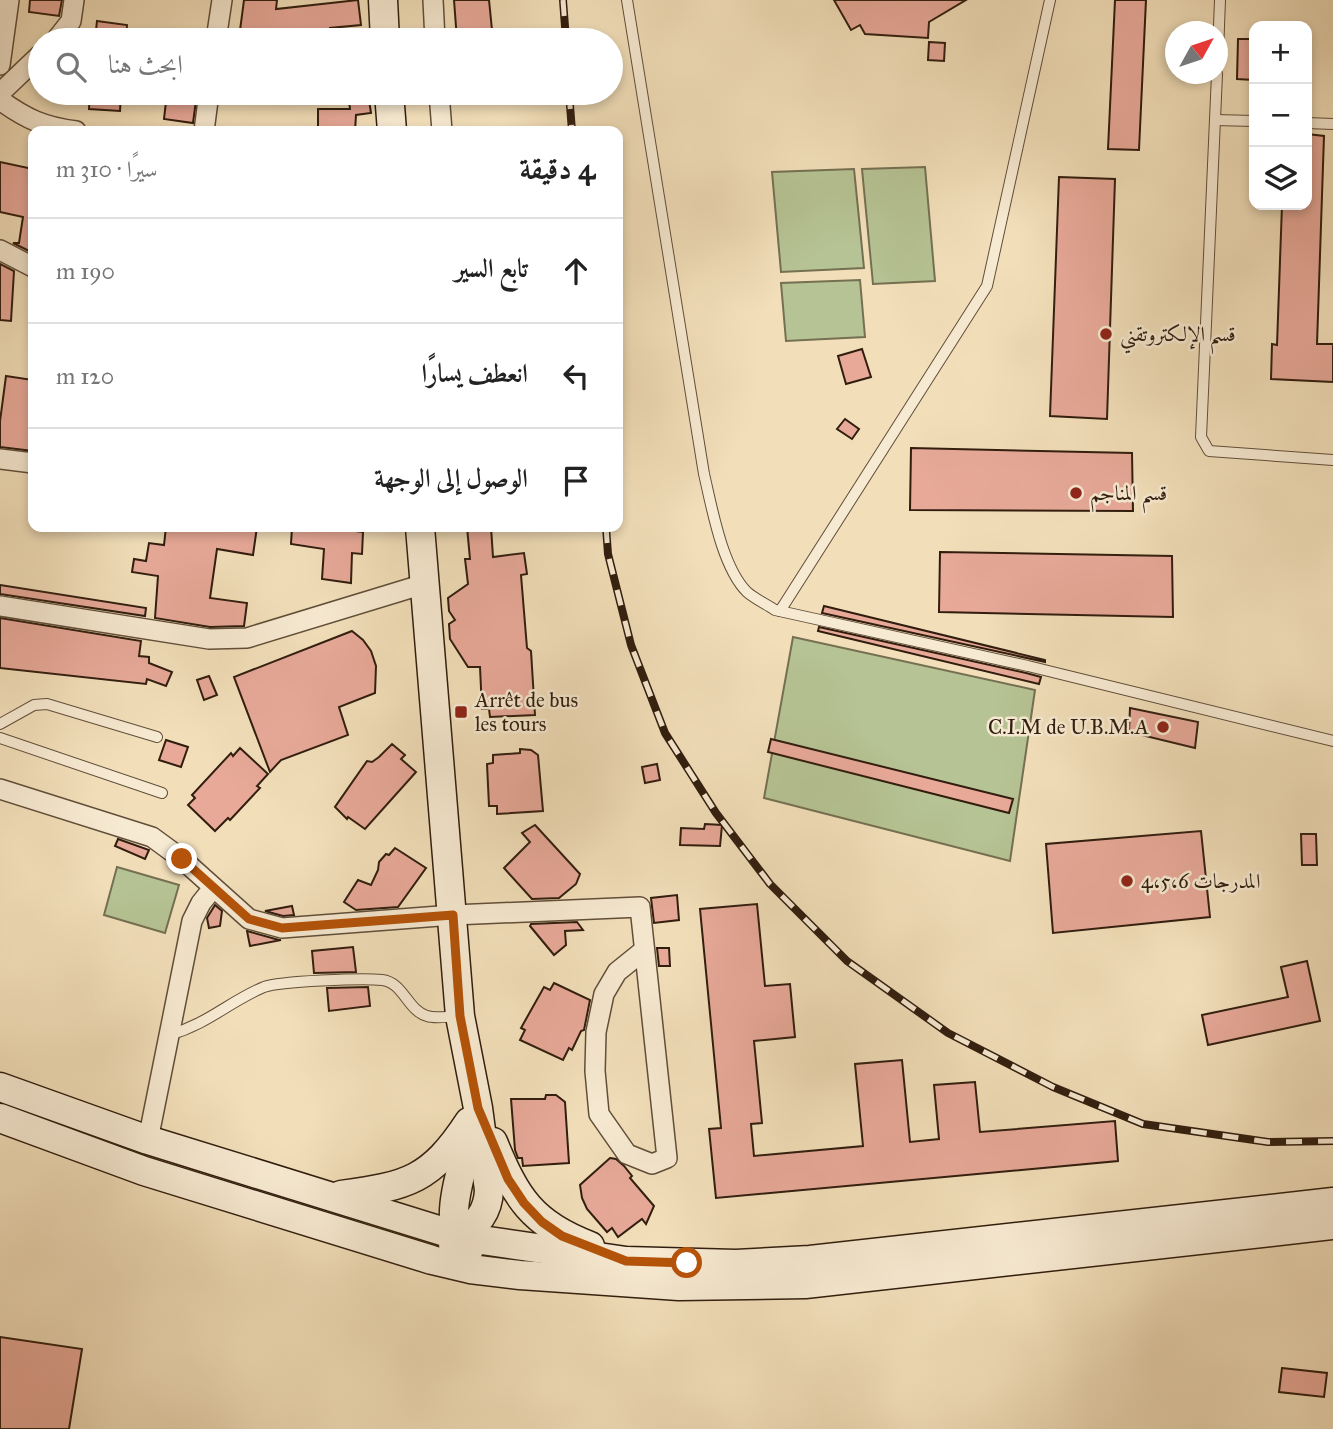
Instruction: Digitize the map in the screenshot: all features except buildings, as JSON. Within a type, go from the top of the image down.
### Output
[{"type":"main road","points":[[383,0],[385,28]]},
{"type":"main road","points":[[390,105],[392,126]]},
{"type":"main road","points":[[420,532],[460,1016],[478,1108],[508,1179],[524,1203],[542,1222],[562,1236],[626,1261]]},
{"type":"main road","points":[[0,1087],[148,1140],[461,1237],[626,1261],[736,1264],[810,1260],[1333,1202]]},
{"type":"main road","points":[[332,1196],[388,1189],[419,1176],[433,1167],[451,1149],[478,1108]]},
{"type":"main road","points":[[478,1108],[456,1202],[454,1223],[477,1257],[520,1275]]},
{"type":"main road","points":[[0,1118],[144,1171],[432,1260],[470,1269],[520,1275],[679,1286],[805,1284],[1333,1225]]},
{"type":"main road","points":[[385,1245],[442,1250],[461,1237]]},
{"type":"street","points":[[0,65],[9,0]]},
{"type":"street","points":[[65,28],[71,21],[74,0]]},
{"type":"street","points":[[218,28],[222,0]]},
{"type":"street","points":[[433,0],[434,28]]},
{"type":"street","points":[[0,93],[28,66]]},
{"type":"street","points":[[0,100],[24,117],[46,126]]},
{"type":"street","points":[[205,126],[207,105]]},
{"type":"street","points":[[440,105],[442,126]]},
{"type":"street","points":[[0,250],[28,264]]},
{"type":"street","points":[[0,458],[28,462]]},
{"type":"street","points":[[0,606],[209,639],[247,638],[424,584]]},
{"type":"street","points":[[0,789],[152,837],[182,859],[249,919],[282,928],[453,915],[640,906],[667,1158],[652,1164],[627,1154],[599,1114],[595,1071],[596,1032],[604,994],[617,972],[643,951]]},
{"type":"street","points":[[148,1140],[192,921],[213,888]]},
{"type":"lane","points":[[628,0],[702,461],[716,523],[729,562],[747,591],[780,611],[1028,666],[1333,741]]},
{"type":"lane","points":[[780,611],[987,286],[1050,0]]},
{"type":"lane","points":[[1219,21],[1220,0]]},
{"type":"lane","points":[[1216,84],[1201,437],[1209,451],[1333,460]]},
{"type":"lane","points":[[1214,120],[1249,121]]},
{"type":"lane","points":[[1312,124],[1333,124]]},
{"type":"lane","points":[[0,724],[34,705],[47,704],[157,737]]},
{"type":"lane","points":[[0,738],[162,793]]},
{"type":"lane","points":[[168,1035],[206,1021],[254,992],[275,984],[385,980],[402,992],[419,1012],[429,1017],[460,1016]]},
{"type":"green space","points":[[925,167],[935,281],[873,284],[862,169]]},
{"type":"green space","points":[[854,169],[864,268],[781,272],[772,172]]},
{"type":"green space","points":[[860,280],[865,337],[786,341],[781,283]]},
{"type":"green space","points":[[793,637],[1035,690],[1010,861],[764,798]]},
{"type":"green space","points":[[117,867],[179,885],[165,933],[104,915]]},
{"type":"railway","points":[[563,0],[565,28]]},
{"type":"railway","points":[[570,105],[572,126]]},
{"type":"railway","points":[[606,532],[608,554],[631,645],[665,733],[716,813],[770,884],[847,961],[948,1033],[1053,1087],[1143,1124],[1268,1142],[1333,1141]]},
{"type":"place","name":"قسم الإلكتروتقني","points":[[1106,334]]},
{"type":"place","name":"قسم المناجم","points":[[1076,493]]},
{"type":"place","name":"Arrêt de bus les tours","points":[[461,712]]},
{"type":"place","name":"C.I.M de U.B.M.A","points":[[1163,727]]},
{"type":"place","name":"المدرجات 4،5،6","points":[[1127,881]]},
{"type":"route","points":[[182,859],[249,919],[282,928],[453,915],[460,1016],[478,1108],[508,1179],[524,1203],[542,1222],[562,1236],[626,1261],[687,1263]]}]
